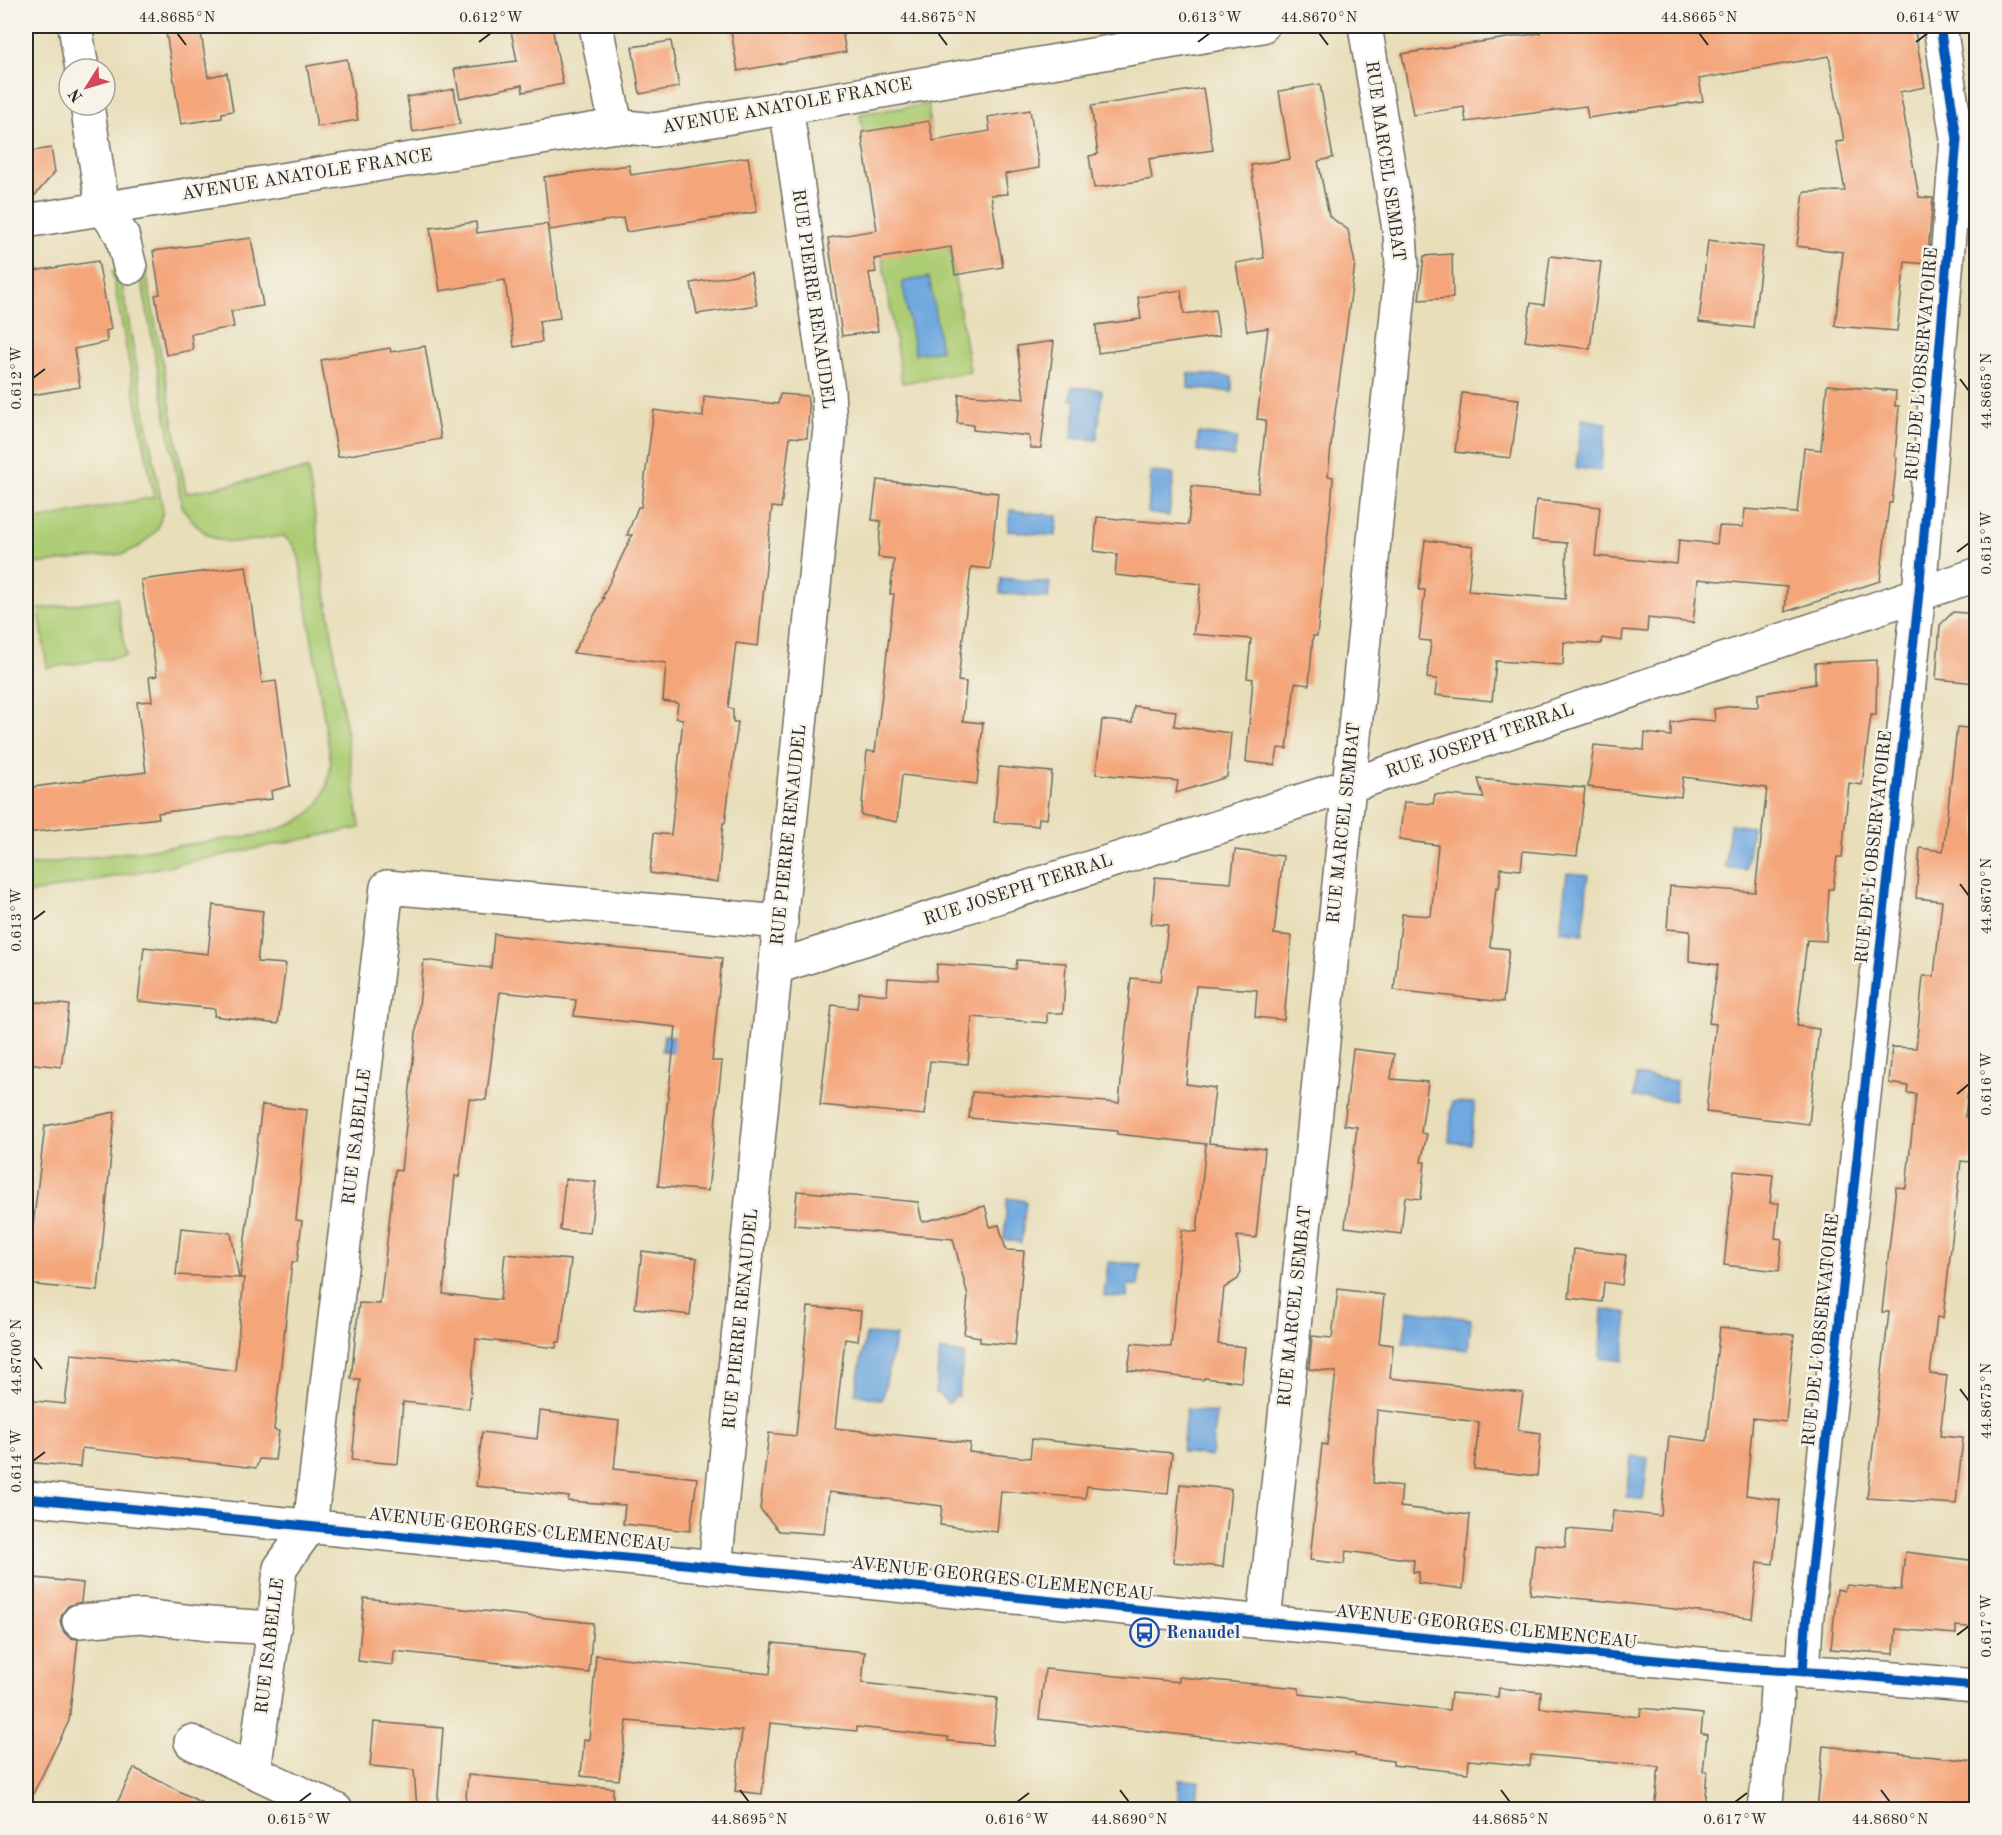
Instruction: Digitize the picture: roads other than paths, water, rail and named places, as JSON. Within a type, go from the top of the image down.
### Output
[{"type":"street","points":[[75,26],[80,57]]},
{"type":"street","points":[[596,26],[616,126]]},
{"type":"street","name":"AVENUE ANATOLE FRANCE","points":[[26,220],[616,126],[654,130],[786,106],[1129,37],[1262,26]]},
{"type":"street","name":"RUE MARCEL SEMBAT","points":[[1264,1622],[1402,265],[1400,235],[1365,26]]},
{"type":"street","name":"RUE DE L'OBSERVATOIRE","points":[[1765,1809],[1776,1706],[1806,1624],[1919,593],[1958,140],[1940,26]]},
{"type":"street","name":"RUE PIERRE RENAUDEL","points":[[716,1567],[830,428],[828,391],[786,106]]},
{"type":"street","points":[[89,117],[103,208],[122,235],[130,267]]},
{"type":"street","name":"RUE JOSEPH TERRAL","points":[[776,967],[1348,786],[1977,575]]},
{"type":"street","name":"RUE ISABELLE","points":[[254,1771],[280,1568],[310,1526],[387,887],[781,922]]},
{"type":"street","name":"AVENUE GEORGES CLEMENCEAU","points":[[26,1498],[1728,1667],[1977,1686]]},
{"type":"street","points":[[79,1621],[141,1616],[209,1624],[274,1628]]},
{"type":"street","points":[[191,1742],[336,1809]]},
{"type":"water","points":[[929,277],[941,350],[915,354],[902,282]]},
{"type":"water","points":[[1188,373],[1232,377],[1232,392],[1188,388]]},
{"type":"water","points":[[1072,387],[1102,390],[1097,440],[1072,438],[1076,399],[1070,400]]},
{"type":"water","points":[[1582,419],[1607,423],[1600,471],[1576,468]]},
{"type":"water","points":[[1198,433],[1237,438],[1234,457],[1197,451]]},
{"type":"water","points":[[1151,472],[1174,474],[1169,516],[1148,513]]},
{"type":"water","points":[[1010,510],[1058,516],[1056,536],[1008,531]]},
{"type":"water","points":[[1001,578],[1050,583],[1048,598],[1000,593]]},
{"type":"water","points":[[1730,824],[1752,827],[1746,870],[1725,867]]},
{"type":"water","points":[[1567,873],[1588,875],[1583,934],[1560,931]]},
{"type":"water","points":[[664,1035],[713,1041],[710,1056],[662,1051]]},
{"type":"water","points":[[1636,1075],[1676,1081],[1675,1101],[1634,1097]]},
{"type":"water","points":[[1452,1102],[1475,1103],[1470,1144],[1449,1142]]},
{"type":"water","points":[[1007,1198],[1026,1201],[1021,1243],[1004,1239]]},
{"type":"water","points":[[1108,1262],[1141,1264],[1138,1286],[1128,1285],[1127,1298],[1104,1296]]},
{"type":"water","points":[[1602,1309],[1628,1313],[1623,1361],[1600,1358]]},
{"type":"water","points":[[1408,1310],[1471,1319],[1468,1350],[1403,1343]]},
{"type":"water","points":[[866,1334],[896,1336],[882,1400],[855,1394]]},
{"type":"water","points":[[940,1350],[964,1354],[958,1397],[954,1396],[951,1402],[947,1403],[938,1393],[935,1393]]},
{"type":"water","points":[[1186,1409],[1216,1413],[1211,1456],[1182,1452]]},
{"type":"water","points":[[1631,1456],[1648,1458],[1643,1500],[1626,1497]]},
{"type":"water","points":[[1179,1780],[1199,1781],[1196,1809],[1177,1809]]},
{"type":"water","points":[[750,1803],[792,1809],[749,1809]]},
{"type":"place","name":"Renaudel","points":[[1145,1633]]}]
